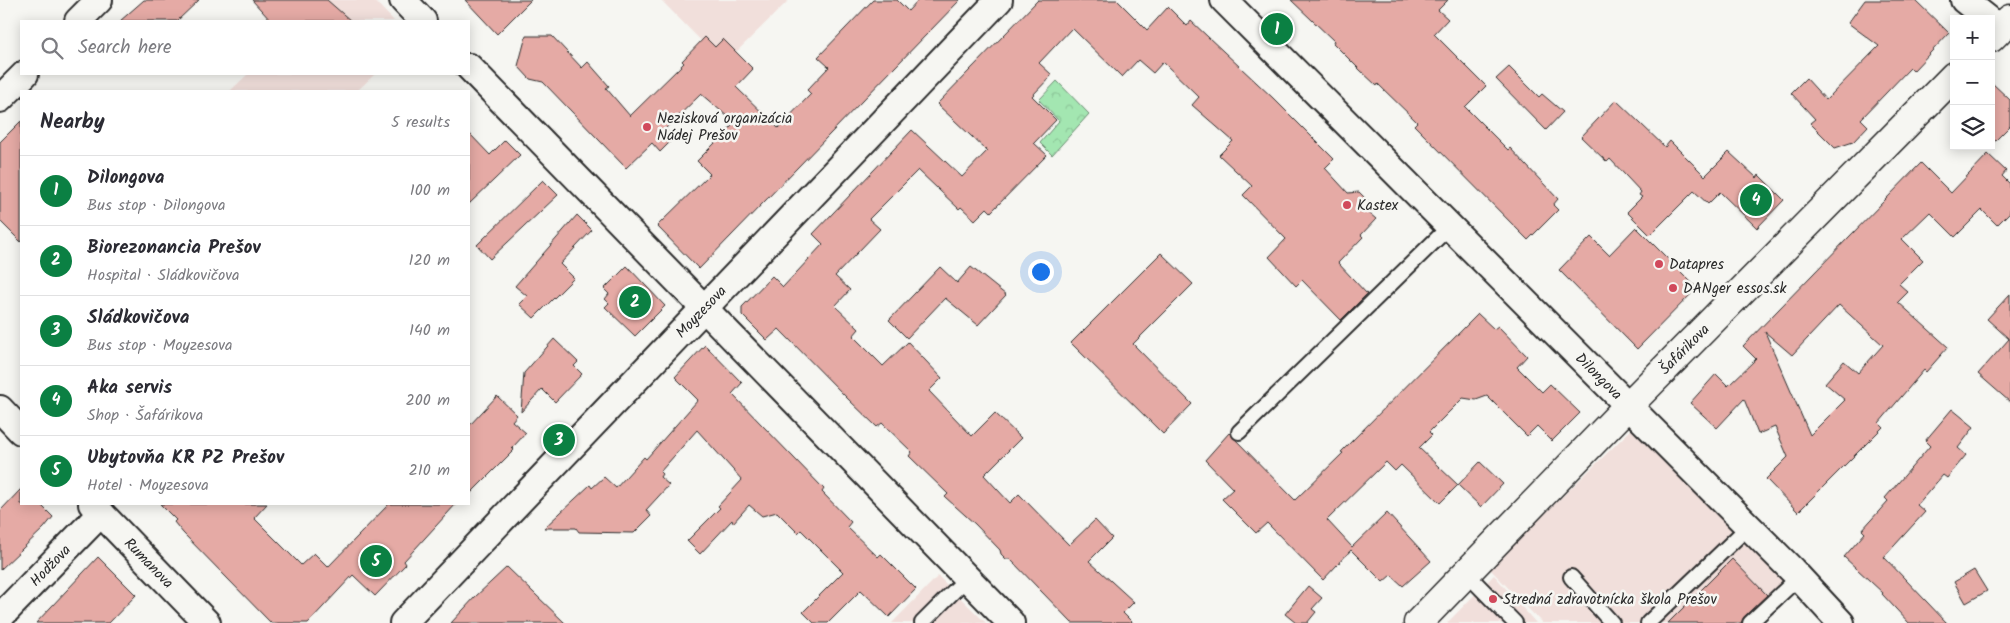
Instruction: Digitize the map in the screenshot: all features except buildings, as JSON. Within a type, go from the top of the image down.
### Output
[{"type":"street","points":[[79,20],[99,0]]},
{"type":"street","points":[[402,0],[422,20]]},
{"type":"street","name":"Moyzesova","points":[[403,623],[1000,0]]},
{"type":"street","name":"Dilongova","points":[[1224,0],[1799,577],[1841,623]]},
{"type":"street","points":[[1964,0],[1996,25]]},
{"type":"street","points":[[470,68],[1011,623]]},
{"type":"street","points":[[0,99],[24,75]]},
{"type":"street","name":"Šafárikova","points":[[1418,623],[1628,406],[1950,80]]},
{"type":"street","points":[[0,409],[20,430]]},
{"type":"street","name":"Hodžova","points":[[0,617],[96,508]]},
{"type":"street","name":"Rumanova","points":[[96,508],[207,623]]},
{"type":"lane","points":[[1239,432],[1449,227]]},
{"type":"lane","points":[[1648,623],[1748,527]]},
{"type":"lane","points":[[1466,573],[1514,623]]},
{"type":"lane","points":[[1571,577],[1612,623]]},
{"type":"lane","points":[[1750,623],[1799,577]]},
{"type":"lane","points":[[922,623],[967,578]]},
{"type":"shaded area","points":[[324,0],[374,0],[393,20],[303,20]]},
{"type":"shaded area","points":[[661,0],[789,0],[724,64]]},
{"type":"shaded area","points":[[247,75],[374,75],[358,90],[231,90]]},
{"type":"shaded area","points":[[1635,426],[1789,585],[1750,623],[1542,623],[1489,568]]},
{"type":"shaded area","name":"Stredná zdravotnícka škola Prešov","points":[[1494,575],[1536,623],[1447,623]]},
{"type":"shaded area","points":[[938,576],[986,623],[892,623]]},
{"type":"green space","points":[[1057,81],[1089,114],[1052,155],[1040,143],[1059,121],[1039,100]]},
{"type":"place","name":"Dilongova","points":[[1277,29]]},
{"type":"place","name":"Nezisková organizácia Nádej Prešov","points":[[647,127]]},
{"type":"place","name":"Aka servis","points":[[1756,200]]},
{"type":"place","name":"Kastex","points":[[1347,205]]},
{"type":"place","name":"Datapres","points":[[1659,264]]},
{"type":"place","name":"DANger essos.sk","points":[[1673,288]]},
{"type":"place","name":"Biorezonancia Prešov","points":[[635,302]]},
{"type":"place","name":"Sládkovičova","points":[[559,440]]},
{"type":"place","name":"Ubytovňa KR PZ Prešov","points":[[376,561]]},
{"type":"place","name":"Stredná zdravotnícka škola Prešov","points":[[1493,599]]}]
